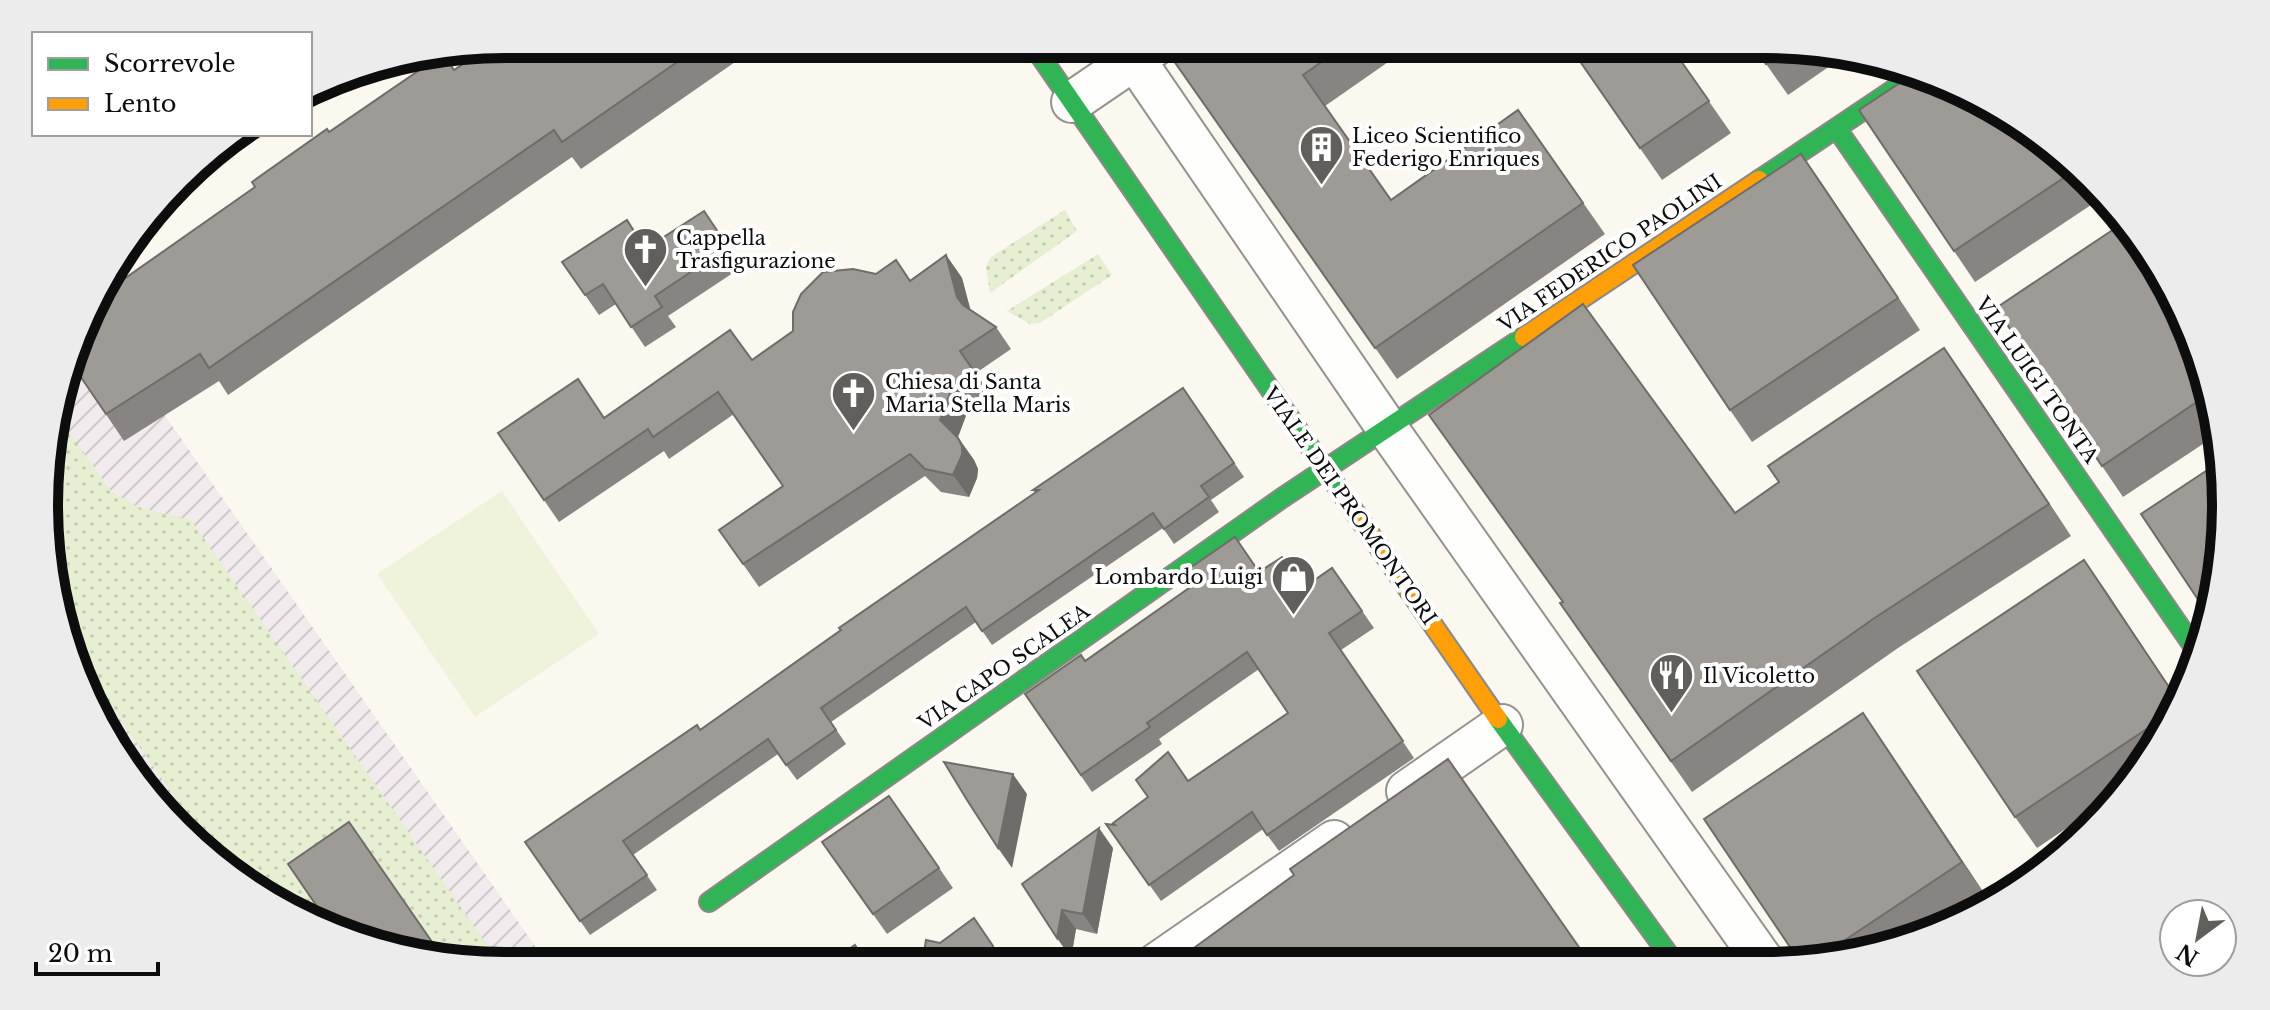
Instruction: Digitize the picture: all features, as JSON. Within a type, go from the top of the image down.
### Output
[{"type":"street","name":"VIALE DEI PROMONTORI","points":[[1042,58],[1502,725],[1666,952]]},
{"type":"street","points":[[1072,102],[1128,58]]},
{"type":"street","points":[[1145,58],[1387,428],[1757,952]]},
{"type":"street","name":"VIA FEDERICO PAOLINI","points":[[1324,470],[1907,81]]},
{"type":"street","name":"VIA LUIGI TONTA","points":[[1837,129],[2190,642]]},
{"type":"street","name":"VIA CAPO SCALEA","points":[[709,902],[1324,470]]},
{"type":"street","points":[[1173,952],[1502,725]]},
{"type":"shaded area","points":[[98,320],[539,952],[476,951],[418,943],[361,928],[307,906],[257,877],[210,841],[169,800],[133,753],[104,703],[82,649],[67,592],[59,534],[59,476],[67,418],[73,389]]},
{"type":"green space","points":[[1065,210],[1077,231],[990,293],[986,266],[991,257]]},
{"type":"green space","points":[[1098,254],[1112,275],[1040,323],[1030,324],[1007,311]]},
{"type":"green space","points":[[65,427],[111,491],[138,507],[191,520],[492,952],[447,948],[389,937],[334,918],[257,877],[197,829],[96,685],[82,649],[67,592],[59,534],[59,476]]},
{"type":"green space","points":[[502,491],[599,634],[475,717],[377,574]]},
{"type":"building","points":[[683,58],[562,142],[554,130],[209,368],[200,354],[106,414],[78,373],[92,334],[116,285],[255,187],[252,182],[327,129],[329,132],[426,66],[448,62],[454,70],[469,60],[476,59]]},
{"type":"building","name":"Liceo Scientifico Federigo Enriques","points":[[1172,58],[1327,58],[1303,75],[1391,200],[1518,110],[1583,203],[1375,348]]},
{"type":"building","points":[[1578,58],[1679,58],[1709,101],[1640,148]]},
{"type":"building","points":[[1904,80],[1989,118],[2037,150],[2067,176],[1954,251],[1859,110]]},
{"type":"building","points":[[1801,154],[1898,298],[1730,410],[1633,265]]},
{"type":"building","points":[[704,211],[728,247],[655,296],[662,307],[631,327],[603,284],[585,295],[562,262],[627,220],[645,249]]},
{"type":"building","points":[[2116,228],[2166,307],[2188,361],[2199,400],[2102,466],[1996,308]]},
{"type":"building","name":"Chiesa di Santa Maria Stella Maris","points":[[946,255],[957,297],[963,305],[996,327],[960,351],[973,370],[954,383],[940,420],[962,446],[962,455],[953,475],[925,469],[910,454],[743,564],[719,530],[783,486],[718,392],[653,437],[648,429],[544,500],[498,433],[578,379],[604,418],[730,330],[752,360],[793,331],[793,312],[801,294],[823,272],[853,269],[876,274],[896,260],[910,281]]},
{"type":"building","points":[[1583,304],[1735,513],[1779,482],[1768,466],[1944,348],[2049,504],[1876,617],[1671,761],[1560,603],[1563,602],[1429,415]]},
{"type":"building","points":[[1183,388],[1234,463],[1201,486],[1209,497],[1164,529],[1153,513],[982,631],[966,607],[821,708],[836,730],[786,765],[768,739],[623,841],[647,875],[580,921],[525,842],[697,725],[700,730],[841,630],[839,628],[1039,490],[1033,490]]},
{"type":"building","points":[[2210,468],[2211,534],[2201,603],[2141,514]]},
{"type":"building","points":[[1235,537],[1259,572],[1282,557],[1303,588],[1332,568],[1362,611],[1329,633],[1403,741],[1267,835],[1252,812],[1149,885],[1106,824],[1115,825],[1113,823],[1148,797],[1136,780],[1168,752],[1188,781],[1288,713],[1247,652],[1147,723],[1150,727],[1081,775],[1025,694],[1081,655],[1085,661],[1199,581],[1190,568]]},
{"type":"building","points":[[2084,560],[2171,691],[2154,724],[2015,817],[1917,671]]},
{"type":"building","points":[[1863,713],[1962,862],[1836,946],[1793,951],[1704,819]]},
{"type":"building","points":[[1448,759],[1582,952],[1188,952],[1294,875],[1290,869]]},
{"type":"building","points":[[944,762],[1013,774],[998,848],[967,800]]},
{"type":"building","points":[[889,796],[939,868],[873,914],[822,842]]},
{"type":"building","points":[[349,822],[435,946],[389,937],[321,912],[288,864]]},
{"type":"building","points":[[1099,828],[1083,914],[1062,910],[1057,938],[1022,884]]},
{"type":"building","points":[[974,918],[993,946],[992,952],[924,952],[926,940],[940,943]]},
{"type":"building","points":[[855,945],[860,952],[845,952]]},
{"type":"traffic: fast","points":[[1042,58],[1345,498]]},
{"type":"traffic: fast","points":[[1759,180],[1906,81]]},
{"type":"traffic: fast","points":[[1837,129],[2190,642]]},
{"type":"traffic: fast","points":[[709,902],[1282,498],[1524,337]]},
{"type":"traffic: fast","points":[[1498,719],[1667,952]]},
{"type":"traffic: slow","points":[[1524,337],[1759,180]]},
{"type":"traffic: slow","points":[[1345,498],[1498,719]]},
{"type":"place","name":"Liceo Scientifico Federigo Enriques","points":[[1321,186]]},
{"type":"place","name":"Cappella Trasfigurazione","points":[[645,289]]},
{"type":"place","name":"Chiesa di Santa Maria Stella Maris","points":[[854,433]]},
{"type":"place","name":"Lombardo Luigi","points":[[1294,616]]},
{"type":"place","name":"Il Vicoletto","points":[[1672,715]]}]
